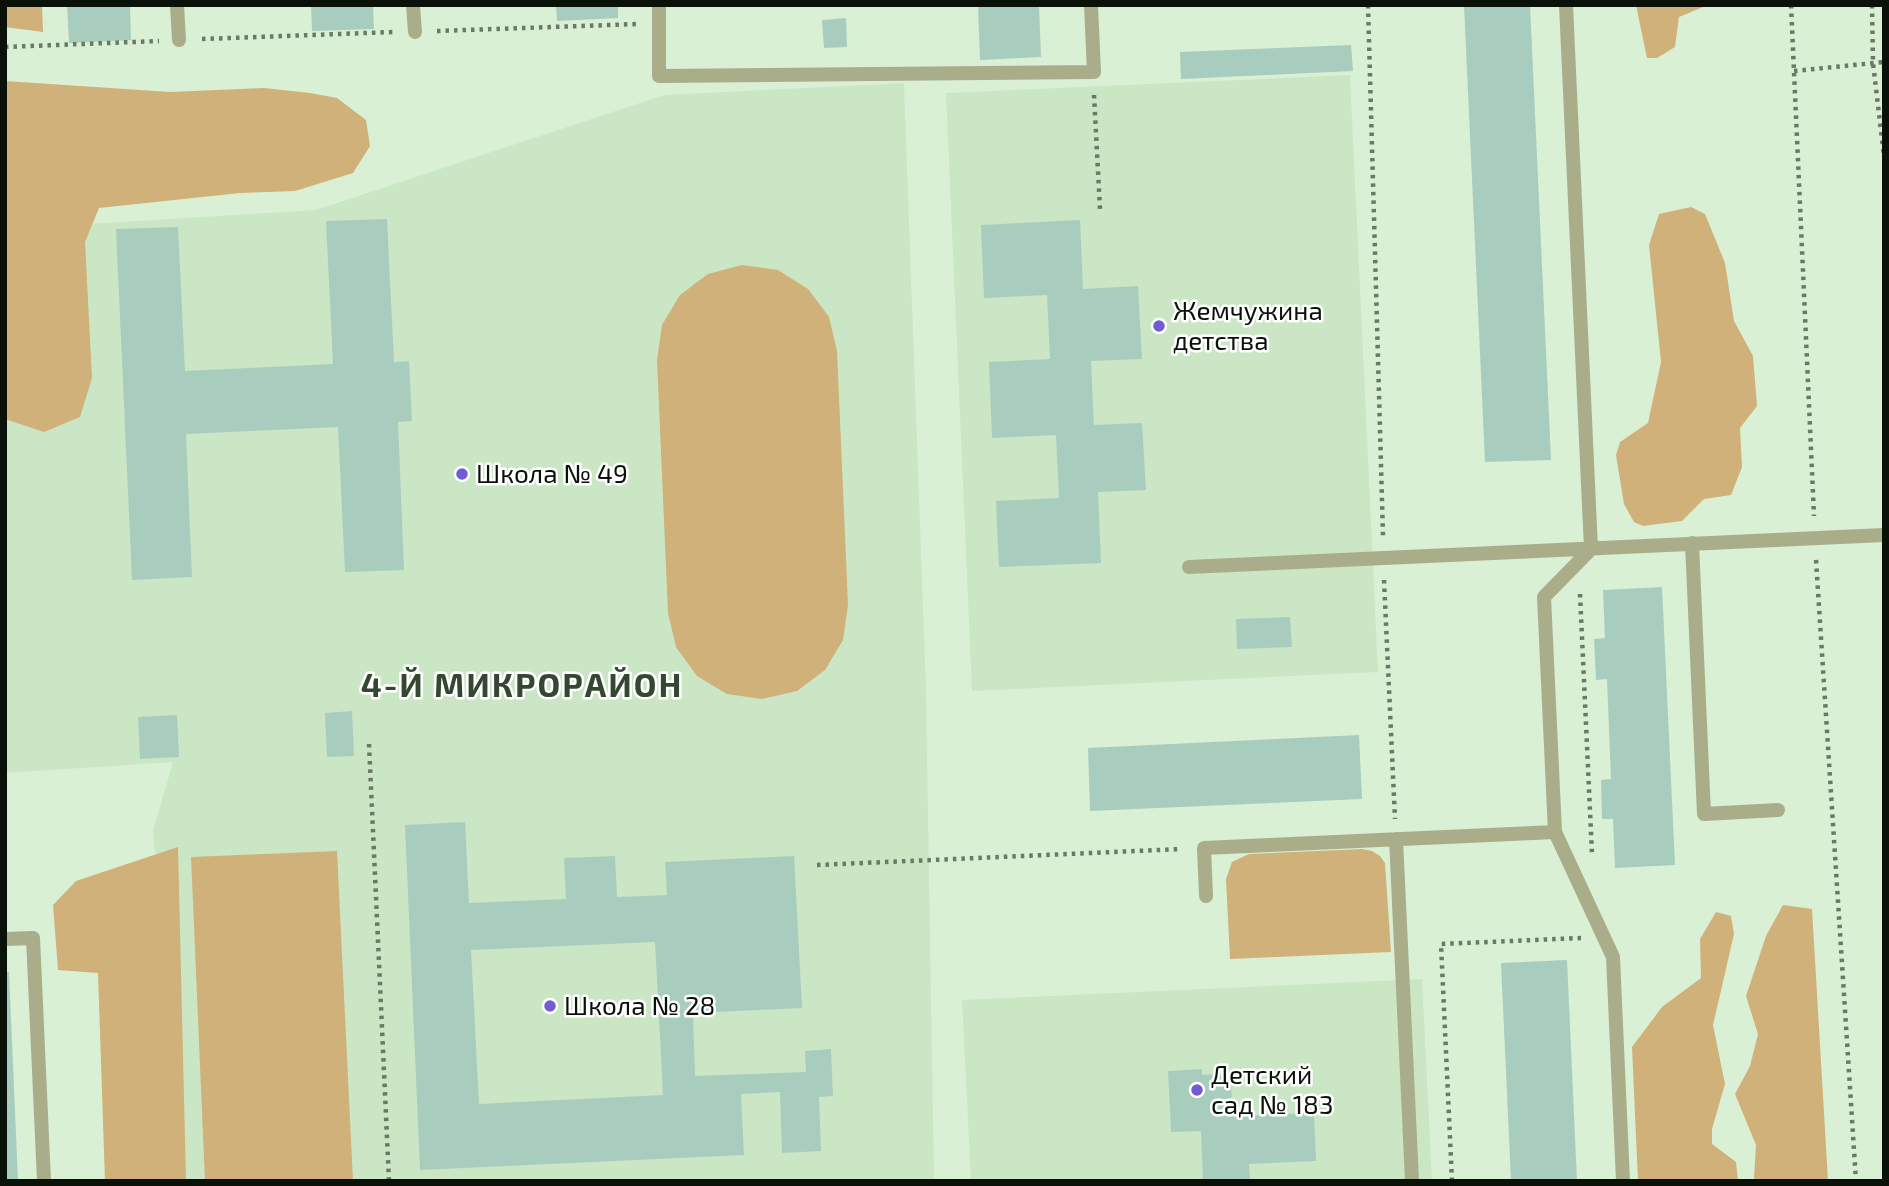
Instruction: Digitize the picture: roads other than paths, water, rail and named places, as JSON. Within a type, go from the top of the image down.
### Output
[{"type":"lane","points":[[177,5],[179,40]]},
{"type":"lane","points":[[413,5],[415,32]]},
{"type":"lane","points":[[659,5],[659,76],[1094,72],[1091,5]]},
{"type":"lane","points":[[1566,5],[1591,549],[1544,597],[1555,832],[1613,957],[1623,1181]]},
{"type":"lane","points":[[1189,567],[1884,535]]},
{"type":"lane","points":[[1692,543],[1704,814],[1778,810]]},
{"type":"lane","points":[[1206,896],[1204,848],[1555,832]]},
{"type":"lane","points":[[1396,839],[1412,1181]]},
{"type":"lane","points":[[5,939],[33,938],[44,1181]]},
{"type":"place","name":"Жемчужина детства","points":[[1159,326]]},
{"type":"place","name":"Школа № 49","points":[[462,474]]},
{"type":"place","name":"Школа № 28","points":[[550,1006]]},
{"type":"place","name":"Детский сад № 183","points":[[1197,1090]]},
{"type":"district","name":"4-Й МИКРОРАЙОН","points":[[522,686]]}]
